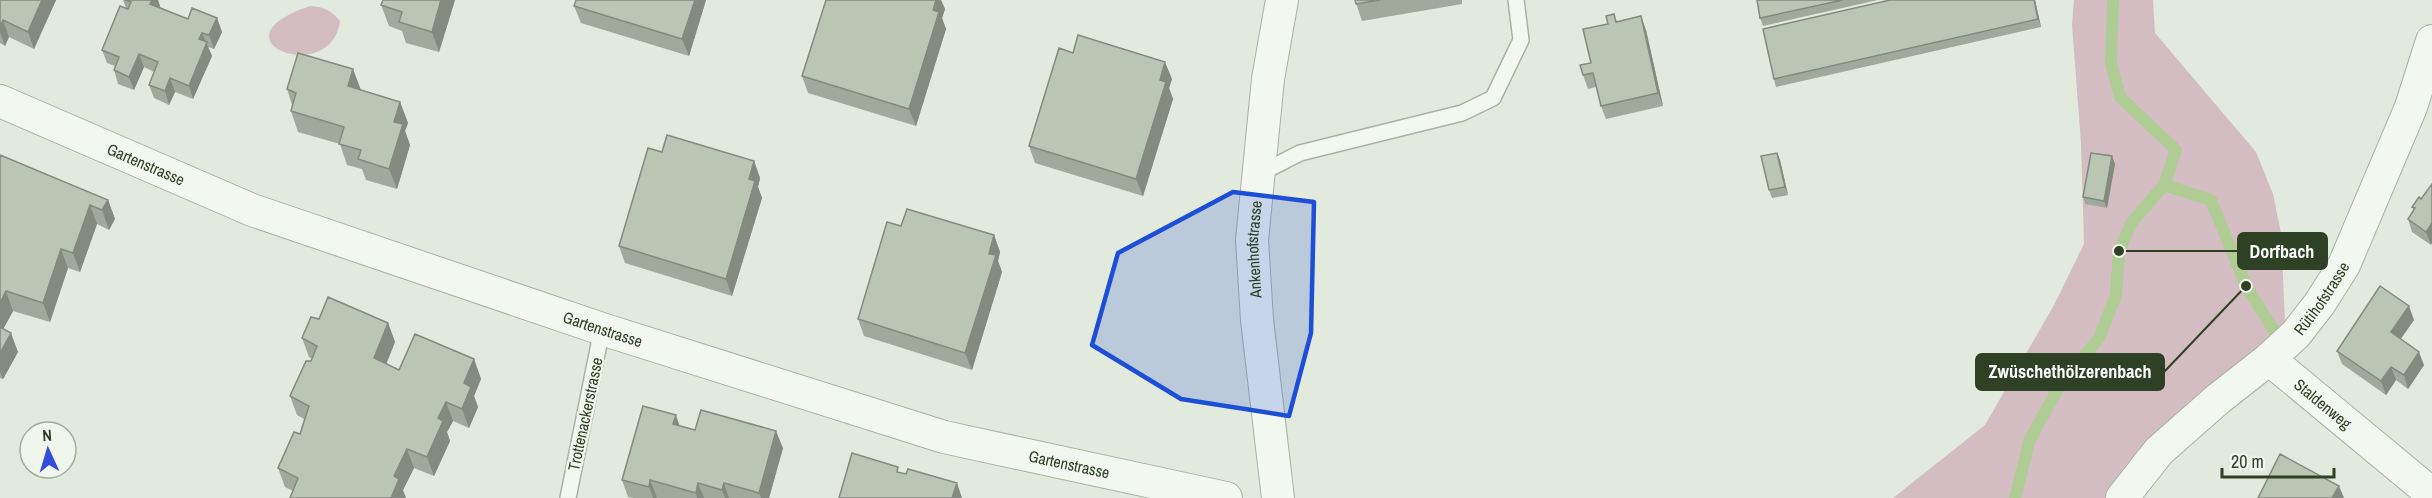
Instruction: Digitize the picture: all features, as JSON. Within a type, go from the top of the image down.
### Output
[{"type":"street","name":"Ankenhofstrasse","points":[[1278,498],[1257,320],[1252,240],[1268,79],[1282,0]]},
{"type":"street","name":"Rütihofstrasse","points":[[2122,498],[2159,451],[2218,399],[2269,359],[2296,334],[2320,303],[2344,265],[2422,114],[2432,41]]},
{"type":"street","name":"Gartenstrasse","points":[[0,101],[252,210],[602,329],[944,437],[1226,498]]},
{"type":"street","name":"Staldenweg","points":[[2269,359],[2432,494]]},
{"type":"lane","points":[[1259,174],[1300,153],[1462,113],[1492,98],[1521,40],[1516,0]]},
{"type":"lane","name":"Trottenackerstrasse","points":[[568,498],[602,329]]},
{"type":"highlighted area","points":[[1233,192],[1314,202],[1311,333],[1289,416],[1181,399],[1092,345],[1118,253]]},
{"type":"shaded area","points":[[2074,0],[2153,0],[2155,33],[2256,152],[2273,194],[2281,233],[2285,322],[2167,425],[2124,471],[2105,498],[1893,498],[1985,425],[2054,305],[2084,244],[2081,143],[2072,25]]},
{"type":"shaded area","points":[[310,6],[327,10],[340,21],[332,41],[317,52],[300,55],[283,52],[272,44],[270,33],[281,19]]},
{"type":"building","points":[[0,0],[42,0],[28,32],[3,20],[0,26]]},
{"type":"building","points":[[125,0],[152,0],[150,4],[188,19],[192,8],[217,18],[209,35],[202,33],[199,39],[207,42],[189,86],[170,78],[165,91],[149,85],[158,62],[139,54],[129,77],[114,70],[119,57],[102,50],[120,6],[128,9],[131,2]]},
{"type":"building","points":[[383,0],[441,0],[432,32],[399,22],[402,12],[381,5]]},
{"type":"building","points":[[576,0],[695,0],[682,39],[574,6]]},
{"type":"building","points":[[826,0],[936,0],[933,10],[939,12],[909,109],[802,76]]},
{"type":"building","points":[[1355,0],[1380,0],[1356,4]]},
{"type":"building","points":[[1757,0],[1843,0],[1760,18]]},
{"type":"building","points":[[1890,0],[2034,0],[2038,19],[1774,79],[1763,29]]},
{"type":"building","points":[[1614,14],[1616,22],[1641,16],[1658,93],[1601,106],[1593,73],[1583,75],[1580,65],[1591,63],[1583,29],[1608,24],[1606,16]]},
{"type":"building","points":[[1078,35],[1165,62],[1160,80],[1166,82],[1136,179],[1029,146],[1059,48],[1073,53]]},
{"type":"building","points":[[298,53],[353,69],[348,86],[400,102],[394,122],[403,124],[389,169],[358,159],[361,150],[339,144],[344,127],[291,111],[296,93],[287,89]]},
{"type":"building","points":[[667,135],[754,161],[749,179],[755,181],[726,279],[619,246],[648,148],[662,152]]},
{"type":"building","points":[[1777,153],[1785,187],[1769,190],[1761,156]]},
{"type":"building","points":[[2091,153],[2112,156],[2104,201],[2083,197]]},
{"type":"building","points":[[0,155],[108,200],[102,210],[90,205],[73,253],[61,249],[43,303],[6,291],[0,303]]},
{"type":"building","points":[[2432,184],[2432,223],[2426,232],[2408,219],[2415,208],[2412,207]]},
{"type":"building","points":[[907,209],[994,235],[989,254],[996,255],[965,353],[858,319],[887,222],[901,226]]},
{"type":"building","points":[[2380,286],[2409,306],[2391,332],[2419,352],[2404,375],[2391,367],[2381,381],[2337,351]]},
{"type":"building","points":[[328,297],[388,323],[374,358],[399,370],[415,334],[474,359],[464,383],[471,387],[462,409],[446,402],[438,418],[443,421],[427,457],[407,449],[394,476],[399,479],[391,498],[290,498],[298,478],[278,468],[294,432],[300,434],[309,406],[290,396],[306,361],[311,361],[317,346],[302,338],[311,317],[319,319]]},
{"type":"building","points":[[0,327],[11,333],[0,353]]},
{"type":"building","points":[[643,406],[676,415],[673,424],[695,430],[701,410],[776,431],[759,493],[724,483],[722,490],[698,483],[696,493],[650,480],[649,487],[622,480]]},
{"type":"building","points":[[852,453],[898,467],[897,472],[906,474],[908,469],[957,483],[952,498],[839,498]]},
{"type":"building","points":[[2280,454],[2339,486],[2332,498],[2258,498]]},
{"type":"waterway","points":[[2015,498],[2030,439],[2060,385],[2099,338],[2116,295],[2119,251],[2132,222],[2164,185],[2176,150],[2120,97],[2111,63],[2113,0]]},
{"type":"waterway","points":[[2164,185],[2211,200],[2246,286],[2275,332]]},
{"type":"place","name":"Dorfbach","points":[[2119,251]]},
{"type":"place","name":"Zwüschethölzerenbach","points":[[2246,286]]}]
